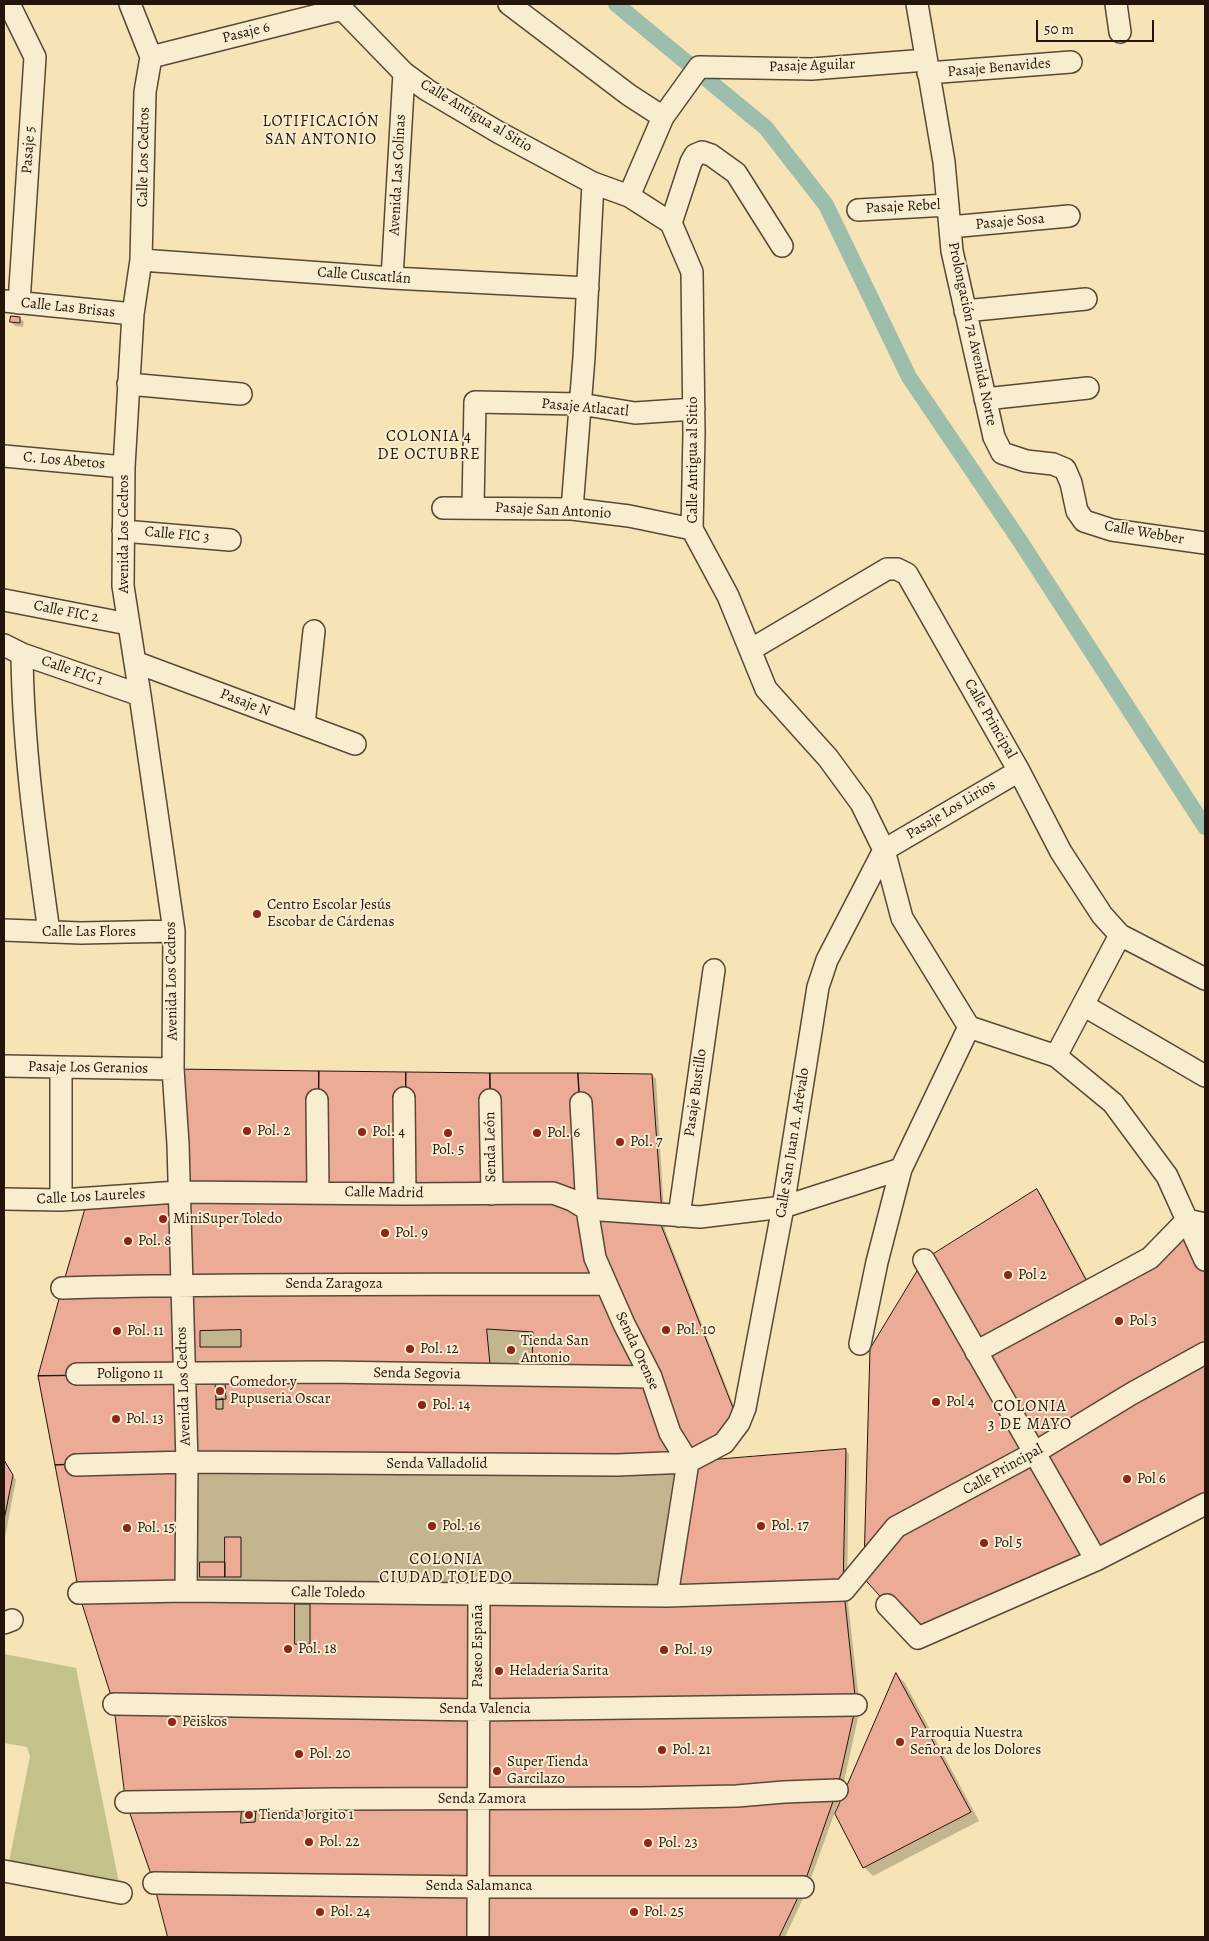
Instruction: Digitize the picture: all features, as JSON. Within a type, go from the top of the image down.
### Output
[{"type":"street","name":"Pasaje 5","points":[[9,4],[35,57],[11,302]]},
{"type":"street","points":[[130,4],[151,58]]},
{"type":"street","points":[[509,4],[629,94],[663,117],[629,196]]},
{"type":"street","name":"Prolongación 7a Avenida Norte","points":[[917,4],[944,162],[952,251],[994,437],[1002,453],[1026,461],[1053,464],[1065,469],[1071,483],[1077,511],[1084,520]]},
{"type":"street","points":[[1116,4],[1120,32]]},
{"type":"street","name":"Pasaje 6","points":[[151,58],[340,6]]},
{"type":"street","name":"Calle Antigua al Sitio","points":[[340,6],[404,72],[427,90],[498,132],[593,183],[629,196],[671,223],[692,272],[694,409],[692,528],[728,596],[766,689],[828,758],[861,803],[884,850],[902,918],[969,1027]]},
{"type":"street","name":"Calle Los Cedros","points":[[133,314],[141,260],[145,92],[151,58]]},
{"type":"street","name":"Pasaje Benavides","points":[[927,66],[1071,62]]},
{"type":"street","name":"Pasaje Aguilar","points":[[663,117],[699,67],[927,66]]},
{"type":"street","name":"Avenida Las Colinas","points":[[392,278],[404,72]]},
{"type":"street","points":[[671,223],[691,162],[695,155],[702,152],[711,155],[736,173],[782,246]]},
{"type":"street","points":[[572,509],[588,288],[593,183]]},
{"type":"street","name":"Pasaje Rebel","points":[[858,210],[948,205]]},
{"type":"street","name":"Pasaje Sosa","points":[[950,227],[1069,216]]},
{"type":"street","name":"Calle Cuscatlán","points":[[141,260],[392,278],[588,288]]},
{"type":"street","points":[[965,311],[1086,299]]},
{"type":"street","name":"Calle Las Brisas","points":[[11,302],[133,314]]},
{"type":"street","name":"Avenida Los Cedros","points":[[133,314],[124,467],[123,586],[174,932],[173,1069],[178,1144],[182,1285],[186,1462],[186,1591]]},
{"type":"street","points":[[128,384],[241,394]]},
{"type":"street","points":[[985,399],[1088,388]]},
{"type":"street","name":"Pasaje Atlacatl","points":[[473,507],[475,402],[580,404],[635,413],[694,409]]},
{"type":"street","name":"C. Los Abetos","points":[[4,456],[124,467]]},
{"type":"street","name":"Pasaje San Antonio","points":[[443,508],[572,509],[630,516],[692,528]]},
{"type":"street","name":"Calle Webber","points":[[1084,520],[1112,530],[1205,543]]},
{"type":"street","name":"Calle FIC 3","points":[[123,531],[230,540]]},
{"type":"street","name":"Calle Principal","points":[[750,650],[887,569],[897,569],[907,574],[1019,770],[1061,852],[1102,915],[1120,935],[1205,979]]},
{"type":"street","name":"Calle FIC 2","points":[[4,600],[128,624]]},
{"type":"street","points":[[304,725],[314,631]]},
{"type":"street","points":[[13,650],[23,703],[31,809],[48,932]]},
{"type":"street","name":"Calle FIC 1","points":[[13,650],[140,695]]},
{"type":"street","name":"Pasaje N","points":[[135,662],[356,744]]},
{"type":"street","name":"Pasaje Los Lirios","points":[[884,850],[1019,770]]},
{"type":"street","name":"Calle San Juan A. Arévalo","points":[[688,1462],[724,1443],[739,1422],[745,1408],[783,1207],[818,987],[826,960],[884,850]]},
{"type":"street","name":"Calle Las Flores","points":[[4,930],[81,933],[174,932]]},
{"type":"street","points":[[1056,1056],[1120,935]]},
{"type":"street","name":"Pasaje Bustillo","points":[[678,1216],[714,970]]},
{"type":"street","points":[[1083,1005],[1205,1076]]},
{"type":"street","points":[[860,1344],[877,1262],[901,1169],[969,1027],[1056,1056],[1114,1103],[1167,1176],[1196,1222],[1205,1260]]},
{"type":"street","name":"Pasaje Los Geranios","points":[[4,1066],[173,1069]]},
{"type":"street","points":[[61,1068],[61,1200]]},
{"type":"street","points":[[404,1098],[405,1194]]},
{"type":"street","points":[[317,1100],[318,1192]]},
{"type":"street","name":"Senda León","points":[[490,1100],[492,1194]]},
{"type":"street","name":"Senda Orense","points":[[581,1103],[587,1209],[595,1258],[624,1324],[651,1377],[670,1433],[688,1462]]},
{"type":"street","points":[[587,1209],[700,1217],[783,1207],[901,1169]]},
{"type":"street","name":"Calle Los Laureles","points":[[4,1200],[61,1200],[178,1192]]},
{"type":"street","name":"Calle Madrid","points":[[178,1192],[552,1193],[572,1200],[587,1209]]},
{"type":"street","points":[[976,1352],[1150,1258],[1196,1222]]},
{"type":"street","points":[[924,1260],[1096,1560]]},
{"type":"street","name":"Senda Zaragoza","points":[[62,1288],[182,1285],[606,1284]]},
{"type":"street","name":"Calle Principal","points":[[844,1590],[896,1526],[1034,1453],[1131,1394],[1205,1353]]},
{"type":"street","name":"Senda Segovia","points":[[184,1374],[326,1372],[651,1377]]},
{"type":"street","name":"Poligono 11","points":[[78,1374],[184,1374]]},
{"type":"street","name":"Senda Valladolid","points":[[76,1465],[186,1462],[597,1465],[688,1462]]},
{"type":"street","points":[[667,1596],[688,1462]]},
{"type":"street","points":[[887,1606],[918,1638],[1096,1560],[1205,1504]]},
{"type":"street","name":"Calle Toledo","points":[[79,1593],[186,1591],[667,1596],[844,1590]]},
{"type":"street","name":"Paseo España","points":[[478,1937],[479,1594]]},
{"type":"street","name":"Senda Valencia","points":[[114,1704],[478,1710],[856,1705]]},
{"type":"street","name":"Senda Zamora","points":[[126,1802],[643,1798],[737,1796],[838,1790]]},
{"type":"street","points":[[4,1871],[120,1893]]},
{"type":"street","name":"Senda Salamanca","points":[[154,1883],[477,1887],[803,1888]]},
{"type":"green space","points":[[4,1654],[76,1668],[119,1883],[9,1862],[30,1756],[27,1747],[4,1743]]},
{"type":"building","points":[[11,316],[20,317],[20,323],[10,322]]},
{"type":"building","name":"Pol. 2","points":[[173,1069],[319,1071],[318,1192],[178,1192]]},
{"type":"building","name":"Pol. 4","points":[[319,1071],[406,1072],[405,1194],[318,1192]]},
{"type":"building","name":"Pol. 5","points":[[406,1072],[490,1073],[492,1194],[405,1194]]},
{"type":"building","name":"Pol. 6","points":[[490,1073],[578,1073],[587,1209],[492,1194]]},
{"type":"building","name":"Pol. 7","points":[[578,1073],[652,1074],[662,1214],[587,1209]]},
{"type":"building","name":"Pol 2","points":[[1037,1189],[1091,1289],[976,1352],[924,1260]]},
{"type":"building","name":"Pol. 8","points":[[178,1192],[182,1285],[62,1288],[88,1198]]},
{"type":"building","name":"Pol. 9","points":[[178,1192],[572,1200],[606,1284],[182,1285]]},
{"type":"building","name":"Pol. 10","points":[[587,1209],[662,1214],[661,1225],[739,1423],[688,1462],[595,1258]]},
{"type":"building","name":"Pol 3","points":[[1187,1220],[1205,1260],[1205,1354],[1034,1453],[976,1352],[1150,1258]]},
{"type":"building","name":"Pol 4","points":[[924,1260],[1034,1453],[896,1527],[864,1566],[870,1349]]},
{"type":"building","name":"Pol. 12","points":[[606,1284],[651,1377],[184,1374],[182,1285]]},
{"type":"building","name":"Pol. 11","points":[[182,1285],[184,1374],[38,1376],[62,1288]]},
{"type":"building","name":"Tienda San Antonio","points":[[487,1329],[533,1332],[532,1367],[491,1370]]},
{"type":"building","points":[[241,1330],[241,1347],[200,1347],[200,1331]]},
{"type":"building","name":"Pol 6","points":[[1205,1354],[1205,1505],[1096,1560],[1034,1453]]},
{"type":"building","name":"Pol. 13","points":[[184,1374],[187,1462],[55,1465],[38,1376]]},
{"type":"building","name":"Pol. 14","points":[[184,1374],[651,1377],[688,1462],[187,1462]]},
{"type":"building","name":"Comedor y Pupuseria Oscar","points":[[225,1382],[226,1399],[216,1400],[215,1383]]},
{"type":"building","points":[[223,1399],[223,1409],[216,1409],[216,1400]]},
{"type":"building","name":"Pol. 17","points":[[846,1449],[843,1589],[667,1596],[688,1462]]},
{"type":"building","name":"Pol 5","points":[[1034,1453],[1096,1560],[918,1638],[859,1573],[896,1527]]},
{"type":"building","points":[[4,1460],[13,1475],[4,1520]]},
{"type":"building","name":"Pol. 16","points":[[187,1462],[688,1462],[667,1596],[186,1591]]},
{"type":"building","name":"Pol. 15","points":[[187,1462],[186,1591],[79,1593],[55,1465]]},
{"type":"building","name":"Pol. 16","points":[[187,1462],[688,1462],[667,1596],[186,1591]]},
{"type":"building","points":[[225,1537],[241,1537],[241,1577],[225,1577]]},
{"type":"building","points":[[200,1562],[225,1562],[225,1577],[200,1577]]},
{"type":"building","name":"Pol. 19","points":[[844,1592],[856,1705],[478,1710],[479,1594]]},
{"type":"building","name":"Pol. 18","points":[[79,1593],[479,1594],[478,1710],[114,1704]]},
{"type":"building","points":[[295,1604],[310,1604],[310,1644],[295,1644]]},
{"type":"building","name":"Parroquia Nuestra Señora de los Dolores","points":[[896,1673],[971,1812],[863,1868],[835,1814]]},
{"type":"building","name":"Pol. 20","points":[[114,1704],[478,1710],[478,1799],[126,1802]]},
{"type":"building","name":"Pol. 21","points":[[856,1705],[837,1790],[478,1799],[478,1710]]},
{"type":"building","name":"Pol. 23","points":[[837,1790],[803,1887],[477,1887],[478,1799]]},
{"type":"building","name":"Pol. 22","points":[[478,1799],[477,1887],[154,1883],[126,1802]]},
{"type":"building","name":"Tienda Jorgito 1","points":[[242,1807],[256,1808],[255,1822],[241,1823]]},
{"type":"building","name":"Pol. 24","points":[[154,1883],[477,1887],[478,1937],[168,1937]]},
{"type":"building","name":"Pol. 25","points":[[477,1887],[803,1887],[779,1937],[478,1937]]},
{"type":"waterway","points":[[616,4],[766,128],[826,205],[909,377],[1020,541],[1205,827]]},
{"type":"place","name":"Centro Escolar Jesús Escobar de Cárdenas","points":[[257,914]]},
{"type":"place","name":"Pol. 2","points":[[247,1131]]},
{"type":"place","name":"Pol. 4","points":[[362,1132]]},
{"type":"place","name":"Pol. 5","points":[[448,1133]]},
{"type":"place","name":"Pol. 6","points":[[537,1133]]},
{"type":"place","name":"Pol. 7","points":[[620,1142]]},
{"type":"place","name":"MiniSuper Toledo","points":[[163,1219]]},
{"type":"place","name":"Pol. 9","points":[[385,1233]]},
{"type":"place","name":"Pol. 8","points":[[128,1241]]},
{"type":"place","name":"Pol 2","points":[[1008,1275]]},
{"type":"place","name":"Pol 3","points":[[1119,1321]]},
{"type":"place","name":"Pol. 10","points":[[666,1330]]},
{"type":"place","name":"Pol. 11","points":[[117,1331]]},
{"type":"place","name":"Pol. 12","points":[[410,1349]]},
{"type":"place","name":"Tienda San Antonio","points":[[511,1350]]},
{"type":"place","name":"Comedor y Pupuseria Oscar","points":[[220,1391]]},
{"type":"place","name":"Pol 4","points":[[936,1402]]},
{"type":"place","name":"Pol. 14","points":[[422,1405]]},
{"type":"place","name":"Pol. 13","points":[[116,1419]]},
{"type":"place","name":"Pol 6","points":[[1127,1479]]},
{"type":"place","name":"Pol. 16","points":[[432,1526]]},
{"type":"place","name":"Pol. 17","points":[[761,1526]]},
{"type":"place","name":"Pol. 15","points":[[127,1528]]},
{"type":"place","name":"Pol 5","points":[[984,1543]]},
{"type":"place","name":"Pol. 18","points":[[288,1649]]},
{"type":"place","name":"Pol. 19","points":[[664,1650]]},
{"type":"place","name":"Heladería Sarita","points":[[499,1671]]},
{"type":"place","name":"Peiskos","points":[[172,1722]]},
{"type":"place","name":"Parroquia Nuestra Señora de los Dolores","points":[[900,1742]]},
{"type":"place","name":"Pol. 21","points":[[662,1750]]},
{"type":"place","name":"Pol. 20","points":[[299,1754]]},
{"type":"place","name":"Super Tienda Garcilazo","points":[[497,1771]]},
{"type":"place","name":"Tienda Jorgito 1","points":[[249,1815]]},
{"type":"place","name":"Pol. 22","points":[[309,1842]]},
{"type":"place","name":"Pol. 23","points":[[648,1843]]},
{"type":"place","name":"Pol. 24","points":[[320,1912]]},
{"type":"place","name":"Pol. 25","points":[[634,1912]]},
{"type":"district","name":"LOTIFICACIÓN SAN ANTONIO","points":[[321,131]]},
{"type":"district","name":"COLONIA 4 DE OCTUBRE","points":[[429,446]]},
{"type":"district","name":"COLONIA 3 DE MAYO","points":[[1030,1416]]},
{"type":"district","name":"COLONIA CIUDAD TOLEDO","points":[[446,1569]]}]
